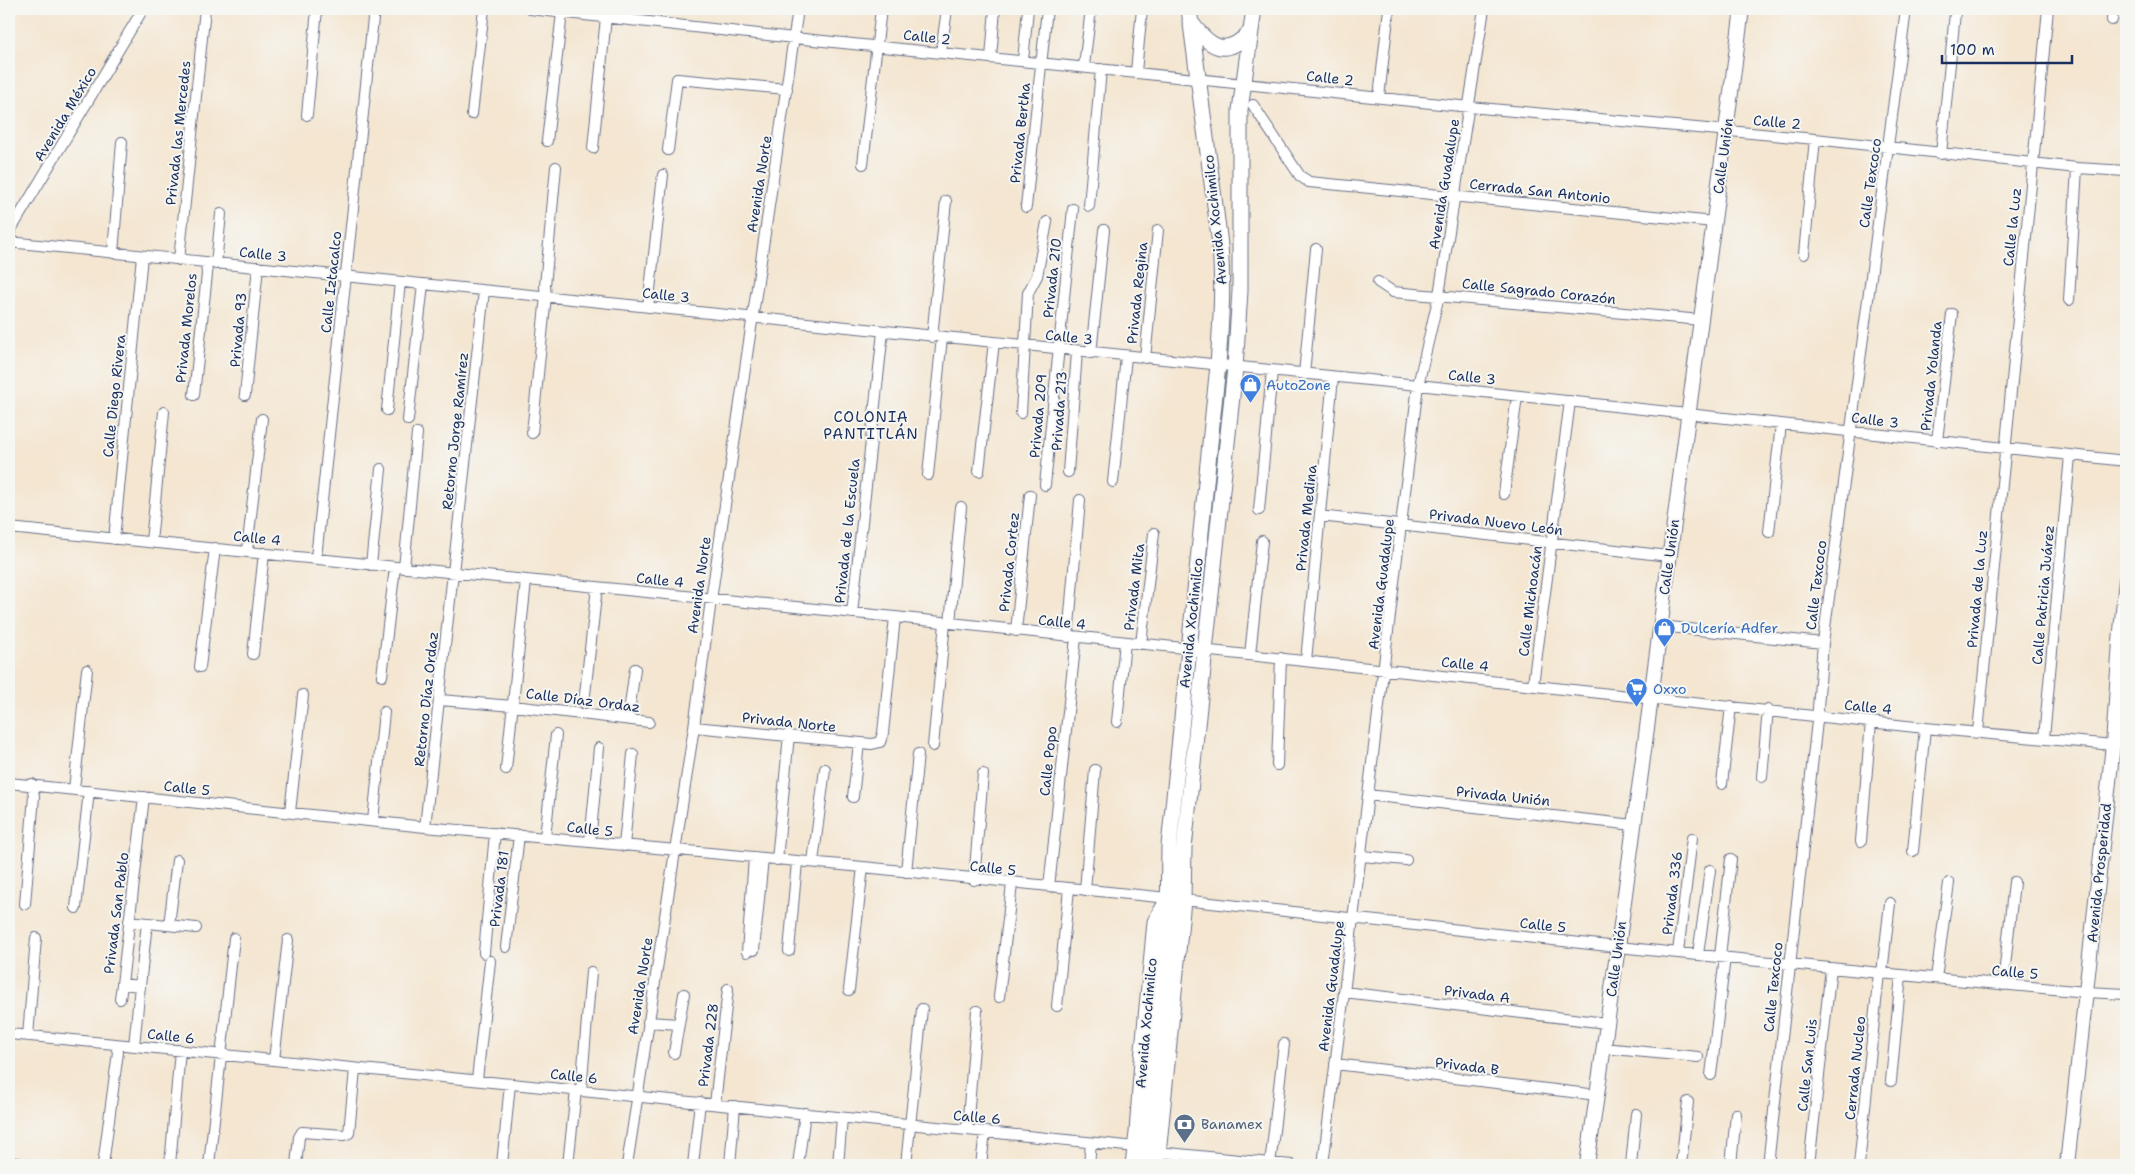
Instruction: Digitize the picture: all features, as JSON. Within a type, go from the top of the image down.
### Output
[{"type":"main road","name":"Avenida Xochimilco","points":[[1156,1161],[1175,899],[1184,848],[1234,368],[1240,291],[1240,110],[1242,83],[1254,9]]},
{"type":"main road","name":"Avenida Xochimilco","points":[[1133,1165],[1155,922],[1175,899],[1169,846],[1218,365],[1223,284],[1222,263],[1189,14]]},
{"type":"main road","points":[[1189,14],[1204,38],[1218,47],[1234,46],[1241,42],[1250,32]]},
{"type":"main road","points":[[1146,1165],[1154,1060],[1168,922],[1175,899]]},
{"type":"street","name":"Avenida México","points":[[9,233],[143,9]]},
{"type":"street","name":"Privada las Mercedes","points":[[179,260],[205,9]]},
{"type":"street","points":[[307,115],[317,9]]},
{"type":"street","name":"Calle Iztacalco","points":[[316,558],[374,9]]},
{"type":"street","points":[[472,114],[484,9]]},
{"type":"street","name":"Calle 2","points":[[530,9],[604,13],[794,38],[1084,66],[1470,107],[1815,139],[2032,164],[2126,171]]},
{"type":"street","name":"Avenida Norte","points":[[627,1165],[676,850],[798,9]]},
{"type":"street","points":[[863,164],[881,9]]},
{"type":"street","points":[[941,52],[947,9]]},
{"type":"street","points":[[991,58],[995,9]]},
{"type":"street","points":[[1023,61],[1028,9]]},
{"type":"street","name":"Privada Bertha","points":[[1026,206],[1048,9]]},
{"type":"street","points":[[1084,66],[1091,9]]},
{"type":"street","points":[[1136,72],[1142,9]]},
{"type":"street","points":[[1379,97],[1389,9]]},
{"type":"street","name":"Avenida Guadalupe","points":[[1323,1165],[1418,385],[1439,295],[1484,9]]},
{"type":"street","name":"Calle Unión","points":[[1587,1165],[1618,947],[1742,9]]},
{"type":"street","name":"Calle Texcoco","points":[[1768,1165],[1817,721],[1823,643],[1906,9]]},
{"type":"street","name":"Calle la Luz","points":[[2004,449],[2048,9]]},
{"type":"street","points":[[2112,20],[2113,9]]},
{"type":"street","points":[[547,141],[562,12]]},
{"type":"street","points":[[593,148],[604,13]]},
{"type":"street","points":[[1941,154],[1955,13]]},
{"type":"street","points":[[1089,206],[1101,69]]},
{"type":"street","points":[[668,150],[677,79],[787,89]]},
{"type":"street","name":"Cerrada San Antonio","points":[[1253,105],[1300,176],[1306,181],[1714,222]]},
{"type":"street","points":[[1804,254],[1815,139]]},
{"type":"street","points":[[113,253],[122,142]]},
{"type":"street","points":[[532,433],[546,296],[545,286],[556,167]]},
{"type":"street","points":[[2069,300],[2077,168]]},
{"type":"street","points":[[648,307],[663,175]]},
{"type":"street","points":[[928,475],[946,200]]},
{"type":"street","name":"Privada 210","points":[[1058,350],[1073,209]]},
{"type":"street","name":"Privada Morelos","points":[[194,396],[207,274],[221,214]]},
{"type":"street","points":[[1020,413],[1028,293],[1037,276],[1046,222]]},
{"type":"street","points":[[1091,353],[1104,230]]},
{"type":"street","name":"Privada Regina","points":[[1145,358],[1158,230]]},
{"type":"street","name":"Calle 3","points":[[9,242],[1234,368],[1418,385],[1688,416],[1850,430],[2004,449],[2126,461]]},
{"type":"street","points":[[1304,374],[1316,249]]},
{"type":"street","name":"Calle Diego Rivera","points":[[114,539],[142,256]]},
{"type":"street","name":"Privada 93","points":[[245,395],[258,267]]},
{"type":"street","points":[[387,410],[400,282]]},
{"type":"street","name":"Calle Sagrado Corazón","points":[[1378,282],[1392,292],[1701,320]]},
{"type":"street","points":[[408,420],[424,284]]},
{"type":"street","name":"Retorno Jorge Ramírez","points":[[453,574],[484,291]]},
{"type":"street","name":"Privada Yolanda","points":[[1937,441],[1952,314]]},
{"type":"street","name":"Privada de la Escuela","points":[[852,613],[883,332]]},
{"type":"street","points":[[979,471],[994,342]]},
{"type":"street","name":"Privada 209","points":[[1045,485],[1058,350]]},
{"type":"street","name":"Privada 213","points":[[1068,472],[1078,352]]},
{"type":"street","points":[[1113,482],[1126,357]]},
{"type":"street","points":[[1258,510],[1272,371]]},
{"type":"street","name":"Privada Medina","points":[[1306,661],[1333,377]]},
{"type":"street","points":[[1504,494],[1517,396]]},
{"type":"street","name":"Calle Michoacán","points":[[1533,685],[1570,401]]},
{"type":"street","points":[[151,542],[164,412]]},
{"type":"street","points":[[247,551],[262,419]]},
{"type":"street","points":[[1770,532],[1781,424]]},
{"type":"street","points":[[382,676],[400,568],[417,433]]},
{"type":"street","name":"Privada de la Luz","points":[[1978,732],[2004,449]]},
{"type":"street","name":"Calle Patricia Juárez","points":[[2044,738],[2070,456]]},
{"type":"street","points":[[372,565],[381,468]]},
{"type":"street","name":"Privada Cortez","points":[[1016,631],[1030,495]]},
{"type":"street","name":"Calle Popo","points":[[1049,887],[1072,638],[1080,500]]},
{"type":"street","points":[[932,746],[961,508]]},
{"type":"street","name":"Privada Nuevo León","points":[[1320,516],[1669,556]]},
{"type":"street","name":"Calle 4","points":[[9,528],[895,617],[1072,638],[1768,709],[1925,728],[2113,744]]},
{"type":"street","name":"Privada Mita","points":[[1141,644],[1154,533]]},
{"type":"street","points":[[1250,655],[1262,541]]},
{"type":"street","points":[[200,667],[215,548]]},
{"type":"street","points":[[253,654],[264,553]]},
{"type":"street","name":"Retorno Díaz Ordaz","points":[[425,827],[453,574]]},
{"type":"street","name":"Avenida Prosperidad","points":[[2067,1165],[2113,744],[2126,580]]},
{"type":"street","points":[[506,769],[526,581]]},
{"type":"street","points":[[584,703],[597,587]]},
{"type":"street","name":"Privada Norte","points":[[694,727],[859,743],[872,744],[880,742],[883,733],[895,617]]},
{"type":"street","points":[[1660,626],[1823,643]]},
{"type":"street","points":[[1117,722],[1125,642]]},
{"type":"street","points":[[1277,765],[1281,658]]},
{"type":"street","points":[[628,719],[635,669]]},
{"type":"street","points":[[74,790],[86,670]]},
{"type":"street","points":[[290,812],[303,695]]},
{"type":"street","name":"Calle Díaz Ordaz","points":[[440,700],[513,706],[650,722]]},
{"type":"street","points":[[1722,784],[1731,706]]},
{"type":"street","points":[[1762,777],[1768,709]]},
{"type":"street","points":[[373,821],[384,712]]},
{"type":"street","points":[[1861,841],[1871,722]]},
{"type":"street","points":[[1912,851],[1925,728]]},
{"type":"street","points":[[777,860],[789,735]]},
{"type":"street","points":[[545,838],[556,736]]},
{"type":"street","points":[[853,797],[859,743]]},
{"type":"street","points":[[590,842],[599,748]]},
{"type":"street","points":[[624,846],[633,754]]},
{"type":"street","points":[[906,872],[918,754]]},
{"type":"street","points":[[813,862],[825,769]]},
{"type":"street","points":[[1085,890],[1095,770]]},
{"type":"street","points":[[974,880],[983,774]]},
{"type":"street","name":"Calle 5","points":[[9,783],[495,834],[813,862],[1012,884],[1354,917],[1618,947],[2003,985],[2126,994]]},
{"type":"street","points":[[25,904],[34,796],[32,784]]},
{"type":"street","points":[[76,908],[89,791]]},
{"type":"street","name":"Privada Unión","points":[[1368,794],[1634,825]]},
{"type":"street","name":"Privada San Pablo","points":[[140,986],[122,984],[144,797]]},
{"type":"street","points":[[477,1080],[495,834]]},
{"type":"street","name":"Privada 181","points":[[506,947],[519,835]]},
{"type":"street","name":"Privada 336","points":[[1678,952],[1692,838]]},
{"type":"street","points":[[1362,856],[1406,860]]},
{"type":"street","points":[[750,951],[759,858]]},
{"type":"street","points":[[1711,1075],[1731,859]]},
{"type":"street","points":[[169,925],[177,860]]},
{"type":"street","points":[[789,951],[797,862]]},
{"type":"street","points":[[849,990],[863,867]]},
{"type":"street","points":[[1698,954],[1710,870]]},
{"type":"street","points":[[2003,985],[2014,882]]},
{"type":"street","points":[[1936,978],[1949,883]]},
{"type":"street","points":[[999,997],[1012,884]]},
{"type":"street","points":[[1057,1006],[1069,889]]},
{"type":"street","name":"Cerrada Nucleo","points":[[1859,1165],[1880,973],[1890,903]]},
{"type":"street","points":[[129,920],[196,928]]},
{"type":"street","points":[[134,1046],[147,923]]},
{"type":"street","points":[[28,1036],[36,938]]},
{"type":"street","points":[[209,1165],[234,938]]},
{"type":"street","points":[[274,1060],[288,940]]},
{"type":"street","name":"Calle San Luis","points":[[1809,1165],[1832,968]]},
{"type":"street","points":[[568,1165],[591,972]]},
{"type":"street","points":[[1891,1080],[1901,975]]},
{"type":"street","points":[[120,999],[122,984]]},
{"type":"street","name":"Privada 228","points":[[715,1104],[728,989]]},
{"type":"street","name":"Privada A","points":[[1344,992],[1606,1023]]},
{"type":"street","points":[[674,1053],[684,994]]},
{"type":"street","points":[[906,1165],[922,1009]]},
{"type":"street","points":[[967,1130],[977,1011]]},
{"type":"street","points":[[648,1022],[678,1024]]},
{"type":"street","name":"Calle 6","points":[[9,1034],[700,1102],[910,1126],[1136,1147]]},
{"type":"street","points":[[103,1165],[118,1052],[115,1044]]},
{"type":"street","points":[[1270,1164],[1284,1044]]},
{"type":"street","points":[[1603,1048],[1698,1057]]},
{"type":"street","points":[[170,1165],[180,1050]]},
{"type":"street","name":"Privada B","points":[[1335,1064],[1597,1095]]},
{"type":"street","points":[[296,1165],[299,1137],[302,1132],[344,1135],[349,1133],[355,1069]]},
{"type":"street","points":[[502,1165],[510,1084]]},
{"type":"street","points":[[693,1165],[700,1102]]},
{"type":"street","points":[[1681,1165],[1688,1102]]},
{"type":"street","points":[[730,1165],[736,1106]]},
{"type":"street","points":[[798,1165],[805,1113]]},
{"type":"street","points":[[1631,1165],[1636,1114]]},
{"type":"street","points":[[1731,1165],[1736,1114]]},
{"type":"street","points":[[838,1165],[842,1118]]},
{"type":"street","points":[[981,1165],[985,1132]]},
{"type":"street","points":[[1089,1165],[1091,1142]]},
{"type":"street","points":[[1156,1161],[1291,1165]]},
{"type":"street","points":[[9,1162],[29,1165]]},
{"type":"green space","points":[[1221,372],[1231,373],[1204,640],[1194,639]]},
{"type":"place","name":"AutoZone","points":[[1250,404]]},
{"type":"place","name":"Dulcería Adfer","points":[[1665,647]]},
{"type":"place","name":"Oxxo","points":[[1637,708]]},
{"type":"place","name":"Banamex","points":[[1185,1143]]},
{"type":"district","name":"COLONIA PANTITLÁN","points":[[871,426]]}]
